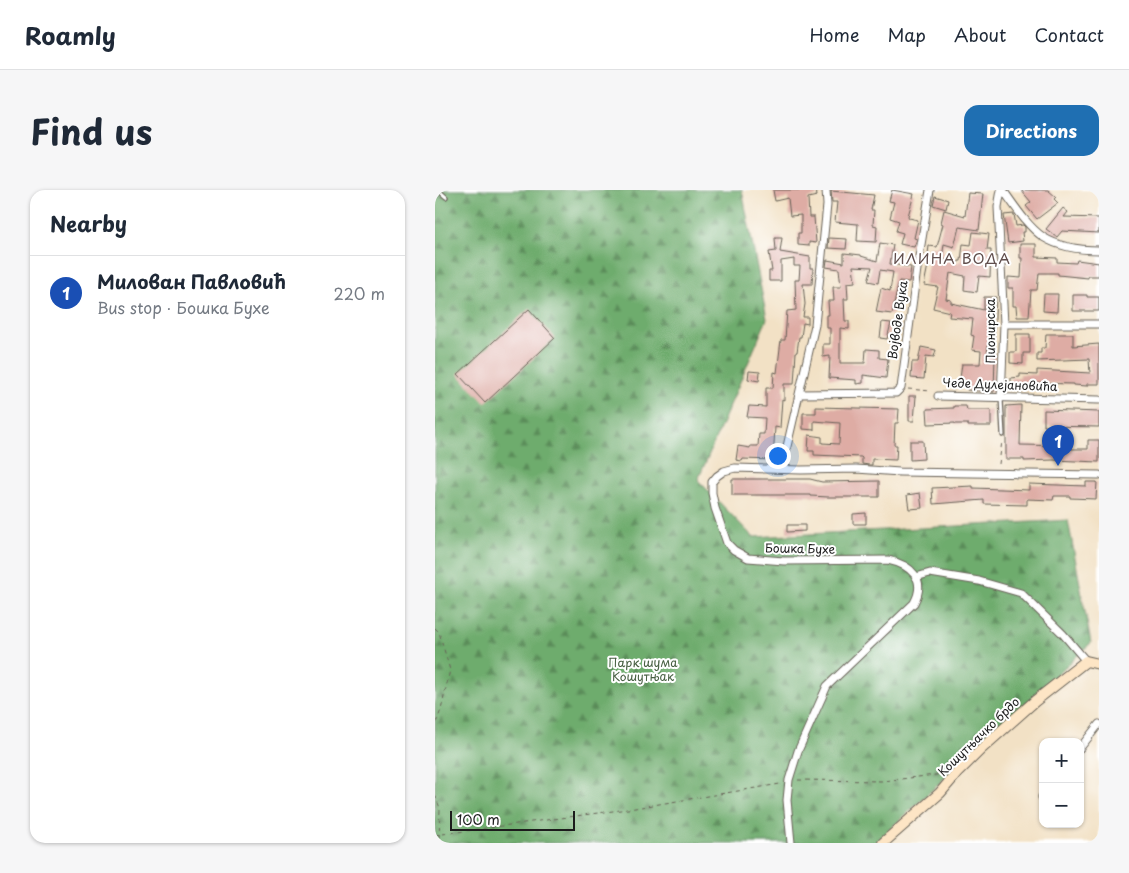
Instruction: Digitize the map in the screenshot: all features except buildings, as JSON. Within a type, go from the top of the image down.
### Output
[{"type":"street","points":[[782,468],[815,325],[827,205],[826,190]]},
{"type":"street","name":"Војводе Вука","points":[[899,391],[930,190]]},
{"type":"street","points":[[1002,190],[1043,238],[1065,246],[1085,250],[1099,250]]},
{"type":"street","name":"Пионирска","points":[[1001,398],[1004,324],[998,206],[1002,190]]},
{"type":"street","points":[[1004,324],[1099,324]]},
{"type":"street","points":[[800,394],[899,391]]},
{"type":"street","name":"Чеде Дулејановића","points":[[938,396],[1099,400]]},
{"type":"street","name":"Бошка Бухе","points":[[916,577],[910,569],[900,563],[889,560],[784,561],[748,558],[734,550],[727,543],[715,508],[712,494],[713,482],[724,471],[735,468],[1099,475]]},
{"type":"street","points":[[791,843],[787,800],[789,780],[798,751],[827,686],[914,603],[919,594],[920,585],[916,577],[930,573],[979,581],[1021,593],[1063,634],[1086,661],[1099,664]]},
{"type":"street","name":"Кошутњачко брдо","points":[[883,843],[940,793],[957,773],[1035,701],[1086,661]]},
{"type":"street","points":[[1084,743],[1099,724]]},
{"type":"lane","points":[[438,190],[446,197]]},
{"type":"lane","name":"Пионирска","points":[[1001,398],[1003,435]]},
{"type":"path","name":"Чеде Дулејановића","points":[[899,391],[933,391],[938,396]]},
{"type":"path","points":[[998,473],[1003,435]]},
{"type":"path","points":[[435,628],[439,632],[450,670],[441,710],[435,726]]},
{"type":"path","points":[[435,835],[645,807],[779,785],[789,780],[883,781],[957,773]]},
{"type":"path","points":[[435,795],[440,808],[439,843]]},
{"type":"green space","name":"Парк шума Кошутњак","points":[[435,190],[742,190],[767,319],[698,480],[753,537],[1068,520],[1091,643],[875,843],[435,843]]},
{"type":"place","name":"Милован Павловић","points":[[1058,466]]},
{"type":"district","name":"ИЛИНА ВОДА","points":[[952,259]]}]
